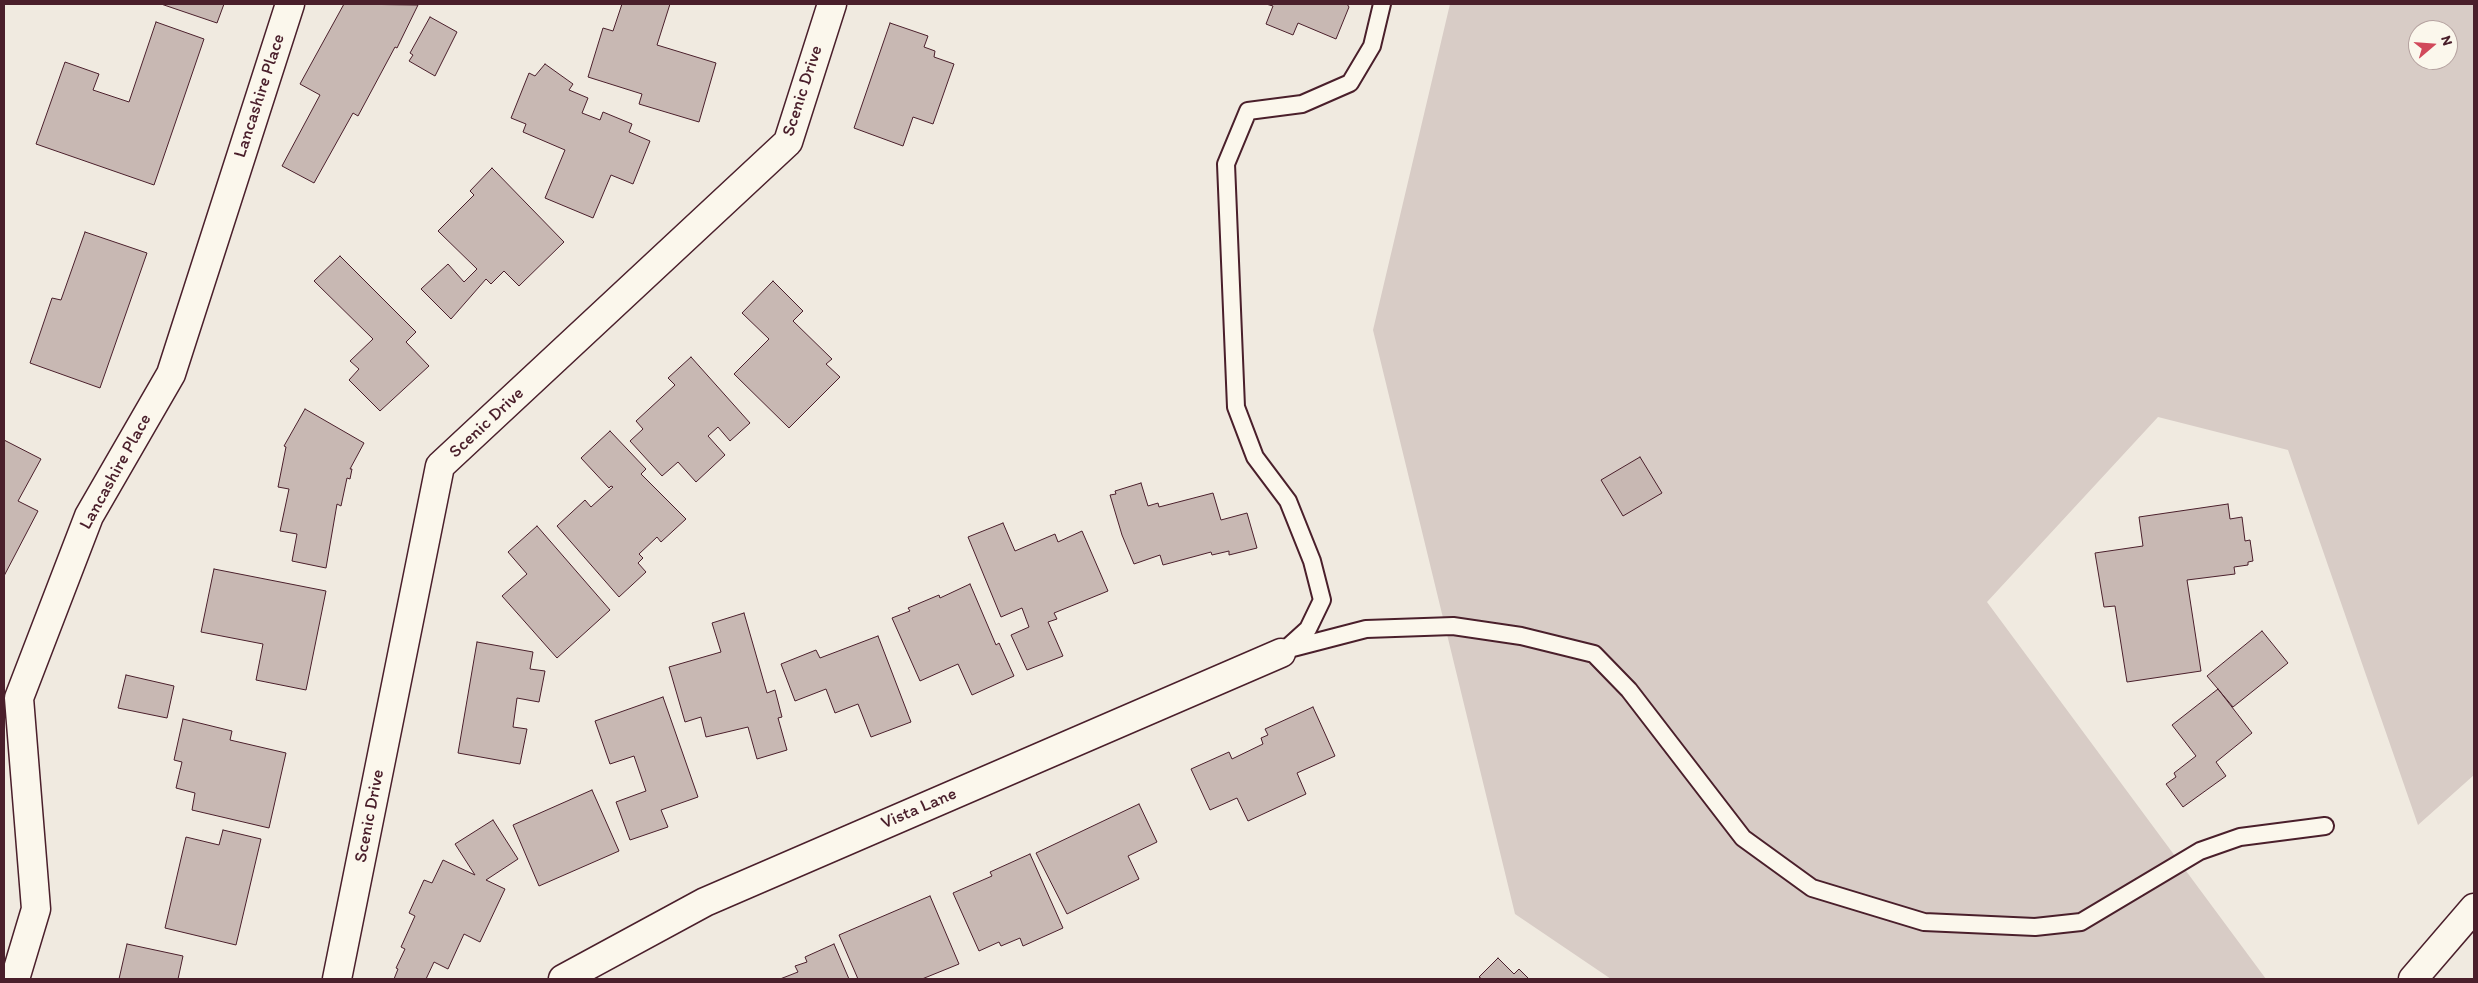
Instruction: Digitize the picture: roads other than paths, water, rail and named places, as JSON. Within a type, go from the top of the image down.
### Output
[{"type":"street","name":"Lancashire Place","points":[[15,979],[36,909],[19,698],[89,516],[171,374],[290,4]]},
{"type":"street","name":"Scenic Drive","points":[[337,979],[440,466],[788,142],[832,4]]},
{"type":"street","name":"Vista Lane","points":[[563,979],[705,902],[1283,651]]},
{"type":"street","points":[[2413,979],[2474,908]]},
{"type":"lane","points":[[1283,651],[1308,629],[1322,600],[1312,561],[1288,501],[1255,457],[1236,407],[1226,164],[1248,111],[1302,104],[1350,83],[1372,46],[1382,4]]},
{"type":"lane","points":[[1283,651],[1366,629],[1453,626],[1521,636],[1594,654],[1629,690],[1743,838],[1812,888],[1924,922],[2035,927],[2080,922],[2200,851],[2240,837],[2325,826]]}]
